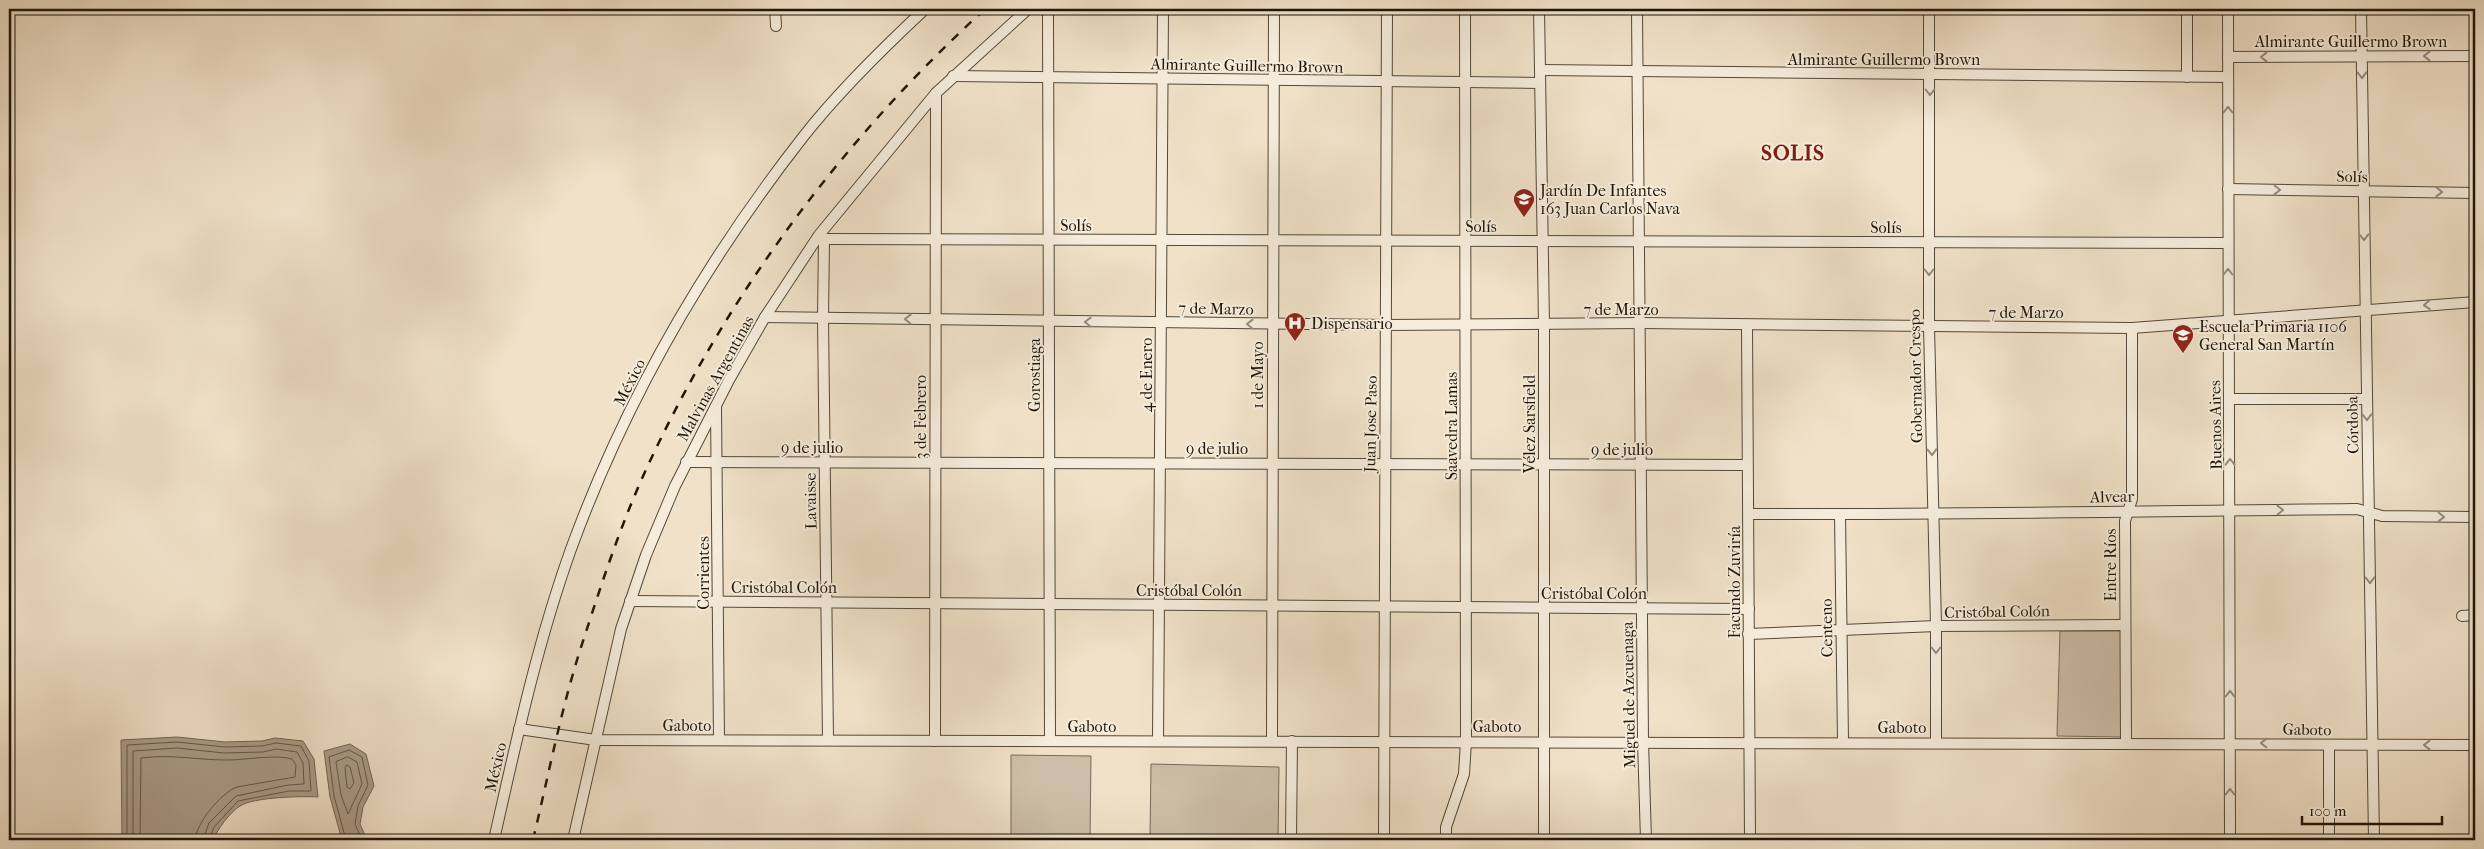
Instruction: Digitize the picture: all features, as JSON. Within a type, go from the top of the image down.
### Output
[{"type":"street","points":[[775,9],[776,26]]},
{"type":"street","name":"México","points":[[494,840],[537,658],[571,548],[617,439],[669,337],[729,238],[803,136],[885,47],[925,9]]},
{"type":"street","name":"Malvinas Argentinas","points":[[573,840],[609,673],[630,601],[646,555],[686,462],[716,406],[765,317],[822,237],[936,93],[1028,9]]},
{"type":"street","name":"Gorostiaga","points":[[1048,9],[1050,741]]},
{"type":"street","name":"4 de Enero","points":[[1158,741],[1163,9]]},
{"type":"street","name":"1 de Mayo","points":[[1272,741],[1274,9]]},
{"type":"street","name":"Juan Jose Paso","points":[[1384,840],[1387,9]]},
{"type":"street","name":"Saavedra Lamas","points":[[1446,840],[1446,827],[1464,774],[1466,741],[1465,9]]},
{"type":"street","name":"Vélez Sarsfield","points":[[1539,9],[1544,324],[1544,840]]},
{"type":"street","name":"Miguel de Azcuenaga","points":[[1637,9],[1643,741],[1646,840]]},
{"type":"street","name":"Gobernador Crespo","points":[[1929,9],[1929,326],[1936,626],[1936,742]]},
{"type":"street","points":[[2187,9],[2188,77]]},
{"type":"street","name":"Buenos Aires","points":[[2228,9],[2228,321],[2231,510],[2230,840]]},
{"type":"street","name":"Córdoba","points":[[2361,9],[2374,840]]},
{"type":"street","name":"Almirante Guillermo Brown","points":[[2228,57],[2475,56]]},
{"type":"street","name":"Almirante Guillermo Brown","points":[[1540,70],[2228,77]]},
{"type":"street","name":"Almirante Guillermo Brown","points":[[953,76],[1540,83]]},
{"type":"street","name":"3 de Febrero","points":[[935,741],[936,93]]},
{"type":"street","name":"Solís","points":[[2228,189],[2475,193]]},
{"type":"street","name":"Solís","points":[[822,237],[1049,240],[2228,243]]},
{"type":"street","name":"Lavaisse","points":[[822,237],[828,740]]},
{"type":"street","name":"7 de Marzo","points":[[765,317],[1386,325],[1641,324],[2132,328],[2365,308],[2475,302]]},
{"type":"street","name":"Facundo Zuviría","points":[[1747,325],[1750,840]]},
{"type":"street","name":"Entre Ríos","points":[[2126,742],[2125,521],[2132,498],[2132,328]]},
{"type":"street","points":[[2229,399],[2367,399]]},
{"type":"street","name":"Corrientes","points":[[716,406],[719,740]]},
{"type":"street","name":"9 de julio","points":[[686,462],[1748,464]]},
{"type":"street","name":"Alvear","points":[[1749,514],[1933,515],[2128,510],[2357,509],[2382,516],[2475,517]]},
{"type":"street","name":"Centeno","points":[[1840,514],[1843,742]]},
{"type":"street","name":"Cristóbal Colón","points":[[630,601],[1749,609]]},
{"type":"street","points":[[2462,616],[2475,615]]},
{"type":"street","name":"Cristóbal Colón","points":[[1748,634],[1936,626],[2125,624]]},
{"type":"street","name":"Gaboto","points":[[519,729],[596,740],[2475,744]]},
{"type":"street","points":[[1291,840],[1292,741]]},
{"type":"street","points":[[2329,745],[2329,840]]},
{"type":"shaded area","points":[[2060,631],[2121,631],[2122,737],[2057,736]]},
{"type":"shaded area","points":[[1011,755],[1091,756],[1090,840],[1011,840]]},
{"type":"shaded area","points":[[1151,764],[1279,767],[1278,840],[1150,837]]},
{"type":"water","points":[[177,737],[225,742],[262,741],[275,738],[303,741],[314,759],[318,797],[278,798],[247,803],[240,806],[228,817],[213,840],[122,840],[121,740]]},
{"type":"water","points":[[350,744],[366,754],[374,786],[363,807],[360,824],[367,840],[342,840],[330,797],[324,751]]},
{"type":"railway","points":[[533,840],[569,688],[599,593],[622,526],[640,483],[682,397],[717,336],[795,218],[885,109],[985,9]]},
{"type":"place","name":"Jardín De Infantes 163 Juan Carlos Nava","points":[[1524,218]]},
{"type":"place","name":"Dispensario","points":[[1295,342]]},
{"type":"place","name":"Escuela Primaria 1106 General San Martín","points":[[2183,354]]},
{"type":"district","name":"SOLIS","points":[[1793,153]]}]
